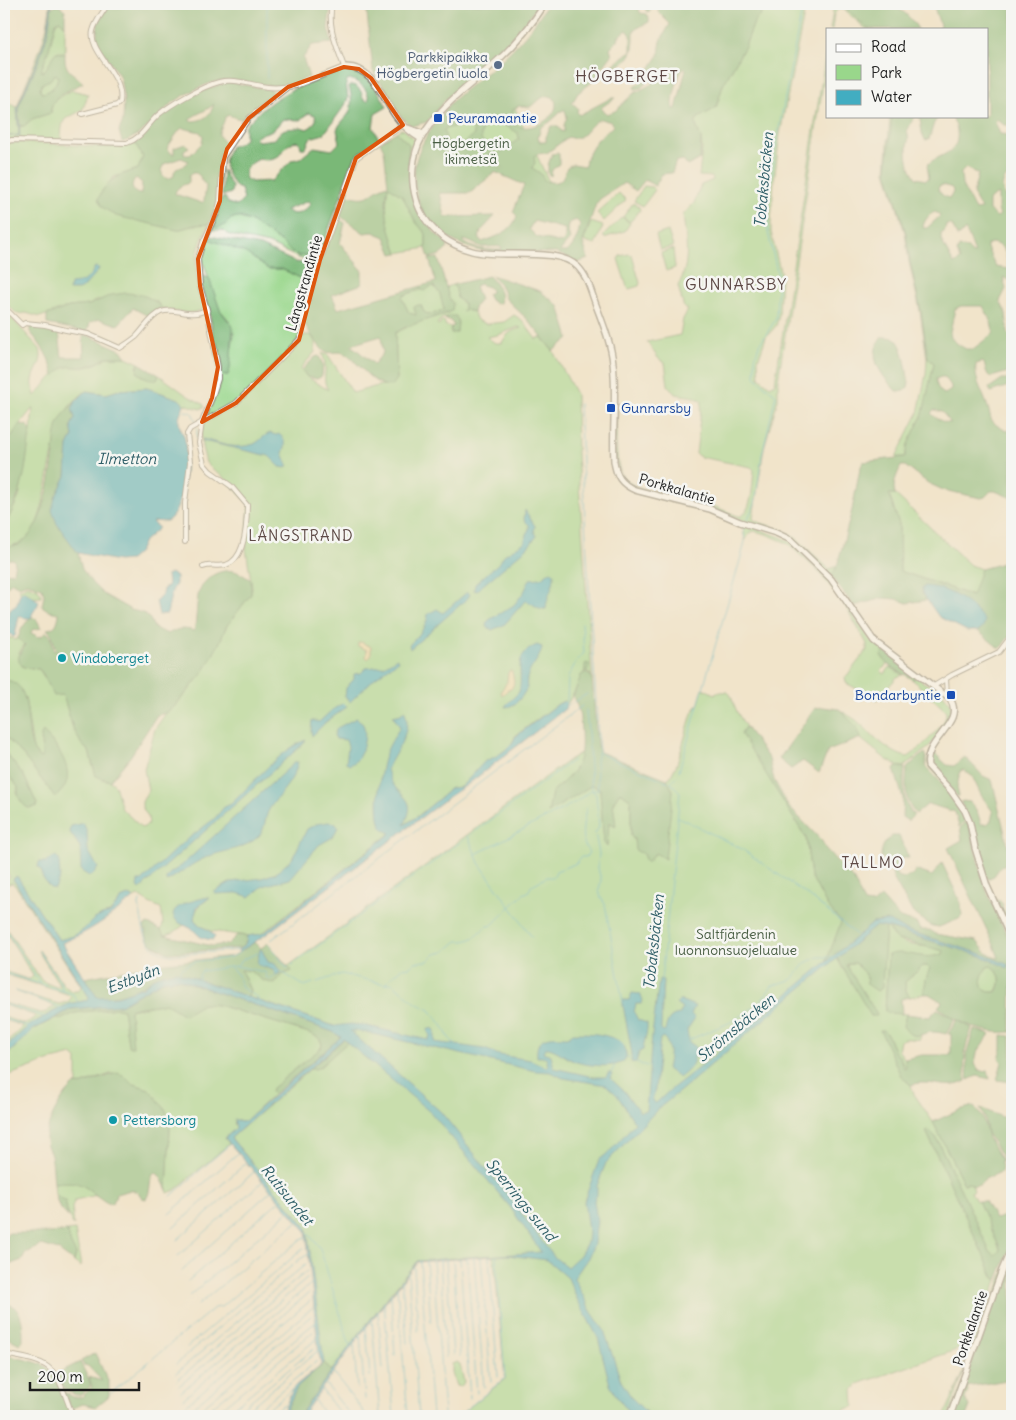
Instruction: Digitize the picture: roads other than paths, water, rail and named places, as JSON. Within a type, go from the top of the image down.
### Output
[{"type":"street","points":[[82,114],[117,105],[120,102],[116,79],[93,40],[94,29],[108,4]]},
{"type":"street","points":[[332,4],[331,30],[344,67]]},
{"type":"street","name":"Porkkalantie","points":[[545,4],[513,47],[442,109],[423,136],[414,163],[414,190],[421,211],[438,233],[451,243],[473,252],[562,258],[574,264],[583,273],[605,329],[613,361],[614,461],[617,476],[624,484],[635,490],[710,510],[791,540],[837,586],[874,641],[947,696]]},
{"type":"street","points":[[4,142],[12,140],[127,143],[143,134],[157,117],[166,110],[209,85],[229,80],[275,88],[296,86],[344,67],[359,69],[371,78],[405,127],[423,136]]},
{"type":"street","points":[[203,567],[227,565],[234,560],[243,543],[247,505],[231,486],[210,471],[204,464],[199,443],[202,422],[218,379],[218,367],[207,309],[200,286],[198,261],[203,242],[218,211],[223,157],[249,118],[288,87]]},
{"type":"street","points":[[275,88],[277,96]]},
{"type":"street","name":"Långstrandintie","points":[[185,542],[185,503],[190,462],[187,434],[190,429],[236,403],[299,340],[302,334],[305,309],[320,260],[356,158],[405,127]]},
{"type":"street","points":[[4,307],[22,325],[25,323],[45,324],[88,334],[120,348],[136,337],[156,315],[162,312],[191,314],[207,309]]},
{"type":"street","points":[[934,686],[999,652],[1012,635]]},
{"type":"street","points":[[946,679],[947,696],[954,706],[953,716],[930,750],[927,756],[928,766],[951,790],[965,811],[987,886],[1012,941]]},
{"type":"street","name":"Porkkalantie","points":[[950,1416],[1012,1247]]},
{"type":"street","points":[[4,1354],[42,1364],[52,1370],[73,1416]]},
{"type":"water","points":[[51,4],[48,32],[40,57],[18,108],[20,136],[4,136],[19,135],[17,108],[39,57],[47,32]]},
{"type":"water","points":[[95,267],[99,268],[98,271],[83,288],[69,290],[70,284],[86,280]]},
{"type":"water","name":"Ilmetton","points":[[147,388],[179,399],[184,404],[179,419],[185,440],[186,458],[179,504],[170,519],[152,522],[159,528],[144,541],[139,552],[130,560],[118,561],[78,553],[57,524],[52,510],[55,498],[66,476],[68,446],[73,436],[71,426],[75,418],[72,409],[76,401],[86,391],[106,394],[119,390]]},
{"type":"water","points":[[270,433],[279,434],[284,440],[285,447],[283,453],[288,465],[286,468],[280,467],[269,456],[203,441],[203,439],[229,446],[247,446],[254,444]]},
{"type":"water","points":[[525,510],[535,526],[534,531],[537,536],[528,547],[476,591],[474,590],[475,584],[500,562],[504,555],[525,542],[529,525],[524,520]]},
{"type":"water","points":[[551,571],[554,573],[554,578],[546,609],[525,601],[504,625],[492,630],[487,627],[486,623],[489,620],[514,605],[524,592],[530,579],[541,578]]},
{"type":"water","points":[[171,573],[176,577],[176,584],[172,591],[167,614],[159,615],[156,601],[162,595],[163,589],[168,586],[167,575]]},
{"type":"water","points":[[925,586],[934,587],[959,597],[985,621],[983,627],[978,631],[967,631],[939,617],[922,593],[922,588]]},
{"type":"water","points":[[24,591],[39,601],[37,606],[31,618],[19,616],[15,636],[13,637],[9,633],[4,634],[4,624],[11,608],[17,604],[21,592]]},
{"type":"water","points":[[467,592],[470,594],[468,598],[410,649],[409,645],[424,627],[428,614],[437,609],[443,613]]},
{"type":"water","points":[[537,645],[542,647],[541,653],[528,676],[527,688],[521,698],[509,707],[505,707],[519,692],[521,659],[529,649]]},
{"type":"water","points":[[397,658],[398,661],[375,678],[350,702],[345,697],[346,688],[354,679],[354,674],[361,673],[366,668],[384,666]]},
{"type":"water","points":[[564,701],[567,704],[565,709],[467,785],[264,936],[239,952],[238,950],[245,944],[247,936],[261,934],[268,930],[391,833],[384,830],[381,824],[378,806],[383,763],[400,727],[393,716],[401,714],[404,710],[407,717],[403,740],[387,769],[391,781],[409,804],[408,816],[404,825],[418,816],[450,788],[461,787],[485,761],[503,752],[511,745],[515,737]]},
{"type":"water","points":[[343,703],[347,707],[326,722],[312,736],[312,720],[319,722]]},
{"type":"water","points":[[356,718],[364,727],[364,743],[357,760],[349,765],[346,763],[348,747],[346,740],[336,739],[334,735],[337,728]]},
{"type":"water","points":[[306,740],[140,889],[137,886],[138,881],[142,881],[180,845],[215,818],[224,807],[231,804],[277,759],[297,744]]},
{"type":"water","points":[[295,762],[298,762],[294,775],[270,808],[263,830],[259,836],[247,844],[200,860],[166,881],[170,873],[181,866]]},
{"type":"water","points":[[83,823],[87,831],[88,850],[98,868],[93,875],[89,876],[81,871],[80,847],[69,831],[71,826]]},
{"type":"water","points":[[335,823],[338,827],[333,837],[319,845],[290,879],[263,886],[250,897],[237,893],[215,894],[214,892],[231,882],[262,878],[276,873],[292,859],[307,829],[316,824]]},
{"type":"water","points":[[56,856],[59,859],[60,877],[55,889],[50,888],[38,867],[39,862],[46,862]]},
{"type":"water","points":[[17,876],[59,940],[73,936],[83,930],[93,920],[110,913],[121,899],[130,895],[134,898],[100,924],[62,943],[97,997],[118,996],[143,987],[156,976],[175,971],[334,1026],[363,1025],[428,1040],[430,1036],[427,1030],[432,1028],[435,1030],[435,1042],[485,1049],[499,1055],[531,1060],[546,1067],[548,1066],[546,1057],[537,1057],[537,1049],[541,1040],[550,1037],[568,1037],[573,1033],[605,1036],[617,1040],[623,1045],[626,1057],[618,1064],[601,1066],[585,1064],[576,1062],[549,1048],[545,1048],[543,1052],[551,1055],[554,1068],[594,1077],[606,1077],[608,1073],[611,1073],[611,1079],[623,1090],[640,1112],[646,1110],[659,979],[663,980],[661,1030],[665,1031],[671,1017],[680,1014],[682,1009],[676,1004],[680,1000],[695,1006],[691,1014],[695,1018],[687,1030],[689,1042],[696,1047],[692,1065],[679,1078],[667,1069],[669,1048],[663,1037],[660,1039],[655,1090],[652,1100],[654,1103],[715,1055],[873,923],[889,921],[905,930],[982,954],[1009,965],[1008,968],[981,956],[889,928],[876,926],[658,1109],[606,1163],[594,1200],[597,1221],[594,1244],[588,1258],[574,1278],[591,1311],[604,1330],[621,1381],[632,1398],[650,1416],[632,1416],[616,1396],[610,1385],[598,1338],[568,1278],[547,1260],[507,1255],[417,1262],[358,1338],[302,1416],[299,1416],[355,1339],[417,1261],[541,1252],[510,1207],[431,1113],[343,1039],[231,1138],[307,1228],[324,1363],[298,1386],[283,1416],[281,1416],[296,1385],[322,1364],[319,1355],[306,1231],[225,1138],[236,1128],[234,1119],[241,1122],[245,1121],[341,1037],[333,1032],[179,979],[162,981],[120,1005],[71,1009],[33,1030],[4,1058],[4,1049],[28,1026],[68,1004],[88,1000],[89,997],[13,879]],"holes":[[[350,1031],[359,1031],[535,1071],[550,1072],[563,1078],[606,1085],[617,1095],[635,1123],[610,1151],[599,1160],[584,1201],[588,1232],[587,1242],[580,1255],[567,1267],[553,1256],[517,1207],[441,1112]]]},
{"type":"water","points":[[208,897],[197,907],[194,919],[215,936],[213,940],[201,937],[177,921],[173,915],[178,907],[191,901]]},
{"type":"water","points":[[260,949],[268,962],[275,964],[280,971],[279,974],[276,975],[273,970],[258,965]]},
{"type":"water","points":[[632,993],[640,994],[643,1000],[641,1004],[636,1004],[634,1012],[638,1020],[647,1023],[643,1050],[639,1052],[636,1063],[631,1062],[632,1054],[623,1005],[623,1000],[629,1000]]},
{"type":"waterway","points":[[267,4],[267,78]]},
{"type":"waterway","name":"Tobaksbäcken","points":[[747,520],[755,504],[762,455],[776,395],[755,377],[755,358],[759,345],[776,319],[778,276],[768,232],[768,212],[774,155],[803,4]]},
{"type":"waterway","points":[[579,404],[599,752],[671,783]]},
{"type":"waterway","points":[[182,410],[192,413],[197,423]]},
{"type":"waterway","points":[[197,428],[197,439]]},
{"type":"waterway","name":"Tobaksbäcken","points":[[679,771],[743,550],[745,541],[743,527]]},
{"type":"waterway","points":[[567,703],[568,677],[576,662],[584,653],[582,623]]},
{"type":"waterway","points":[[566,707],[587,694]]},
{"type":"waterway","points":[[271,940],[582,706]]},
{"type":"waterway","points":[[586,710],[591,790],[596,794],[599,826],[595,833],[601,880],[599,890],[605,904],[623,1003]]},
{"type":"waterway","points":[[476,854],[576,802],[591,790],[598,790],[596,760],[598,753]]},
{"type":"waterway","points":[[292,965],[573,760]]},
{"type":"waterway","name":"Tobaksbäcken","points":[[661,981],[680,792],[671,783],[677,776]]},
{"type":"waterway","points":[[385,984],[402,968],[410,967],[415,962],[428,961],[435,954],[444,952],[457,941],[473,938],[486,926],[491,926],[523,894],[528,892],[532,885],[547,877],[554,877],[556,871],[577,863],[581,857],[586,857],[589,852],[583,837],[586,808]]},
{"type":"waterway","points":[[678,817],[742,849],[813,899],[859,937]]},
{"type":"waterway","points":[[468,836],[479,863],[532,937]]},
{"type":"waterway","points":[[140,901],[139,905],[146,936],[154,948],[161,952],[170,955],[238,950]]},
{"type":"waterway","points":[[4,927],[40,983]]},
{"type":"waterway","points":[[268,943],[288,967]]},
{"type":"waterway","points":[[39,951],[62,985],[62,990]]},
{"type":"waterway","points":[[178,973],[184,966],[192,963],[225,959],[240,952]]},
{"type":"waterway","points":[[199,980],[199,975],[202,971],[236,966],[243,959],[258,953]]},
{"type":"waterway","name":"Strömsbäcken","points":[[688,1039],[731,1022],[759,1004],[772,986],[793,979],[805,963],[818,957],[832,957]]},
{"type":"waterway","points":[[236,966],[265,972],[267,978],[271,979],[276,975]]},
{"type":"waterway","points":[[231,968],[238,975],[242,988],[257,997],[258,1001]]},
{"type":"waterway","points":[[280,971],[304,986],[313,983]]},
{"type":"waterway","points":[[4,973],[73,994],[78,1002]]},
{"type":"waterway","points":[[317,982],[342,974],[385,984],[392,983],[416,1003],[430,1010],[456,1045]]},
{"type":"waterway","points":[[15,991],[62,1008]]},
{"type":"waterway","points":[[4,1004],[45,1017]]},
{"type":"waterway","points":[[4,1019],[29,1027]]},
{"type":"waterway","points":[[627,1057],[632,1058]]},
{"type":"waterway","points":[[636,1063],[651,1067]]},
{"type":"waterway","points":[[611,1073],[615,1065]]},
{"type":"waterway","points":[[171,1196],[230,1144]]},
{"type":"waterway","points":[[169,1214],[238,1153]]},
{"type":"waterway","points":[[173,1228],[246,1163]]},
{"type":"waterway","points":[[177,1240],[254,1172]]},
{"type":"waterway","points":[[178,1256],[263,1181]]},
{"type":"waterway","points":[[182,1270],[271,1191]]},
{"type":"waterway","points":[[188,1281],[280,1200]]},
{"type":"waterway","points":[[189,1296],[289,1211]]},
{"type":"waterway","points":[[198,1305],[298,1221]]},
{"type":"waterway","points":[[307,1232],[320,1248],[350,1346]]},
{"type":"waterway","points":[[111,1393],[214,1308],[221,1307],[301,1239],[306,1237]]},
{"type":"waterway","points":[[187,1347],[304,1248]]},
{"type":"waterway","points":[[176,1364],[300,1259],[309,1254]]},
{"type":"waterway","points":[[458,1416],[505,1378],[496,1256]]},
{"type":"waterway","points":[[489,1257],[498,1377]]},
{"type":"waterway","points":[[474,1258],[484,1387]]},
{"type":"waterway","points":[[481,1258],[491,1382]]},
{"type":"waterway","points":[[440,1259],[446,1357]]},
{"type":"waterway","points":[[446,1259],[453,1355]]},
{"type":"waterway","points":[[453,1259],[460,1356]]},
{"type":"waterway","points":[[460,1259],[470,1398]]},
{"type":"waterway","points":[[467,1259],[477,1393]]},
{"type":"waterway","points":[[433,1260],[444,1414]]},
{"type":"waterway","points":[[420,1261],[432,1416]]},
{"type":"waterway","points":[[426,1261],[431,1322]]},
{"type":"waterway","points":[[176,1373],[306,1264]]},
{"type":"waterway","points":[[414,1267],[418,1331]]},
{"type":"waterway","points":[[177,1380],[307,1271]]},
{"type":"waterway","points":[[408,1273],[419,1416]]},
{"type":"waterway","points":[[179,1386],[308,1278]]},
{"type":"waterway","points":[[402,1280],[407,1343]]},
{"type":"waterway","points":[[181,1392],[312,1283]]},
{"type":"waterway","points":[[397,1287],[408,1416]]},
{"type":"waterway","points":[[183,1399],[309,1293]]},
{"type":"waterway","points":[[391,1294],[395,1355]]},
{"type":"waterway","points":[[186,1405],[310,1301]]},
{"type":"waterway","points":[[384,1302],[394,1416]]},
{"type":"waterway","points":[[188,1411],[312,1308]]},
{"type":"waterway","points":[[378,1312],[383,1369]]},
{"type":"waterway","points":[[192,1416],[311,1316]]},
{"type":"waterway","points":[[372,1320],[380,1416]]},
{"type":"waterway","points":[[201,1416],[317,1321]]},
{"type":"waterway","points":[[366,1327],[370,1376]]},
{"type":"waterway","points":[[212,1416],[313,1332]]},
{"type":"waterway","points":[[360,1335],[365,1399]]},
{"type":"waterway","points":[[223,1416],[319,1337]]},
{"type":"waterway","points":[[354,1344],[357,1388]]},
{"type":"waterway","points":[[232,1416],[315,1348]]},
{"type":"waterway","points":[[240,1416],[320,1349]]},
{"type":"waterway","points":[[250,1416],[317,1361]]},
{"type":"waterway","points":[[333,1372],[367,1416]]},
{"type":"waterway","points":[[325,1383],[351,1416]]},
{"type":"waterway","points":[[260,1416],[296,1386]]},
{"type":"waterway","points":[[321,1389],[342,1416]]},
{"type":"waterway","points":[[313,1399],[326,1416]]},
{"type":"waterway","points":[[269,1416],[284,1404]]},
{"type":"waterway","points":[[305,1411],[309,1416]]},
{"type":"waterway","name":"Rutisundet","points":[[279,1416],[283,1413]]},
{"type":"place","name":"Parkkipaikka Högbergetin luola","points":[[498,65]]},
{"type":"place","name":"Peuramaantie","points":[[438,118]]},
{"type":"place","name":"Gunnarsby","points":[[611,408]]},
{"type":"place","name":"Vindoberget","points":[[62,658]]},
{"type":"place","name":"Bondarbyntie","points":[[951,695]]},
{"type":"place","name":"Pettersborg","points":[[113,1120]]},
{"type":"district","name":"HÖGBERGET","points":[[627,76]]},
{"type":"district","name":"GUNNARSBY","points":[[736,284]]},
{"type":"district","name":"LÅNGSTRAND","points":[[301,536]]},
{"type":"district","name":"TALLMO","points":[[873,863]]},
{"type":"park label","name":"Högbergetin ikimetsä","points":[[471,152]]},
{"type":"park label","name":"Saltfjärdenin luonnonsuojelualue","points":[[736,942]]},
{"type":"water label","name":"Estbyån","points":[[133,979]]},
{"type":"water label","name":"Sperrings sund","points":[[521,1200]]}]
